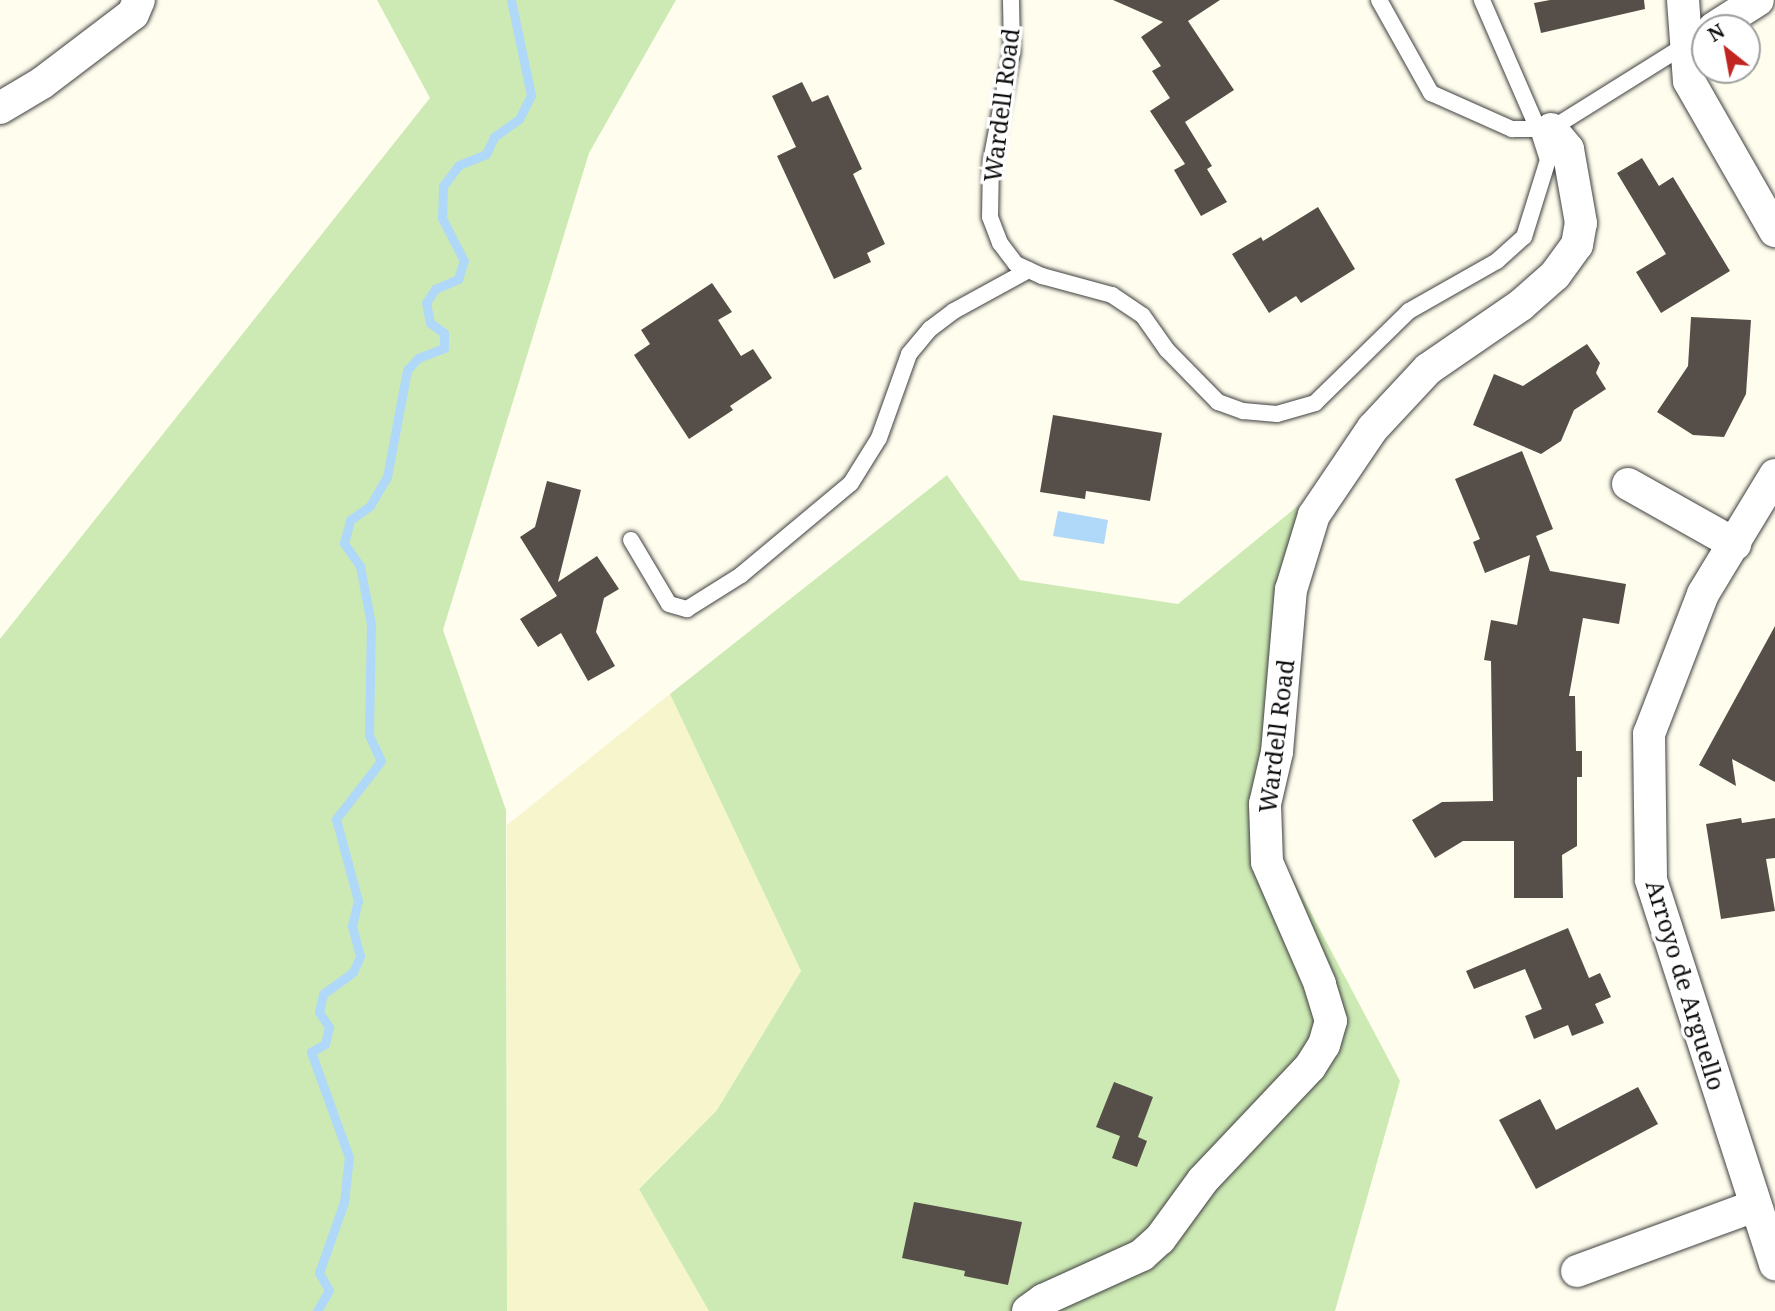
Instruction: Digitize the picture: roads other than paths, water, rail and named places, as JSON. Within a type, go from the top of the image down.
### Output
[{"type":"street","points":[[0,108],[42,83],[133,14],[139,0]]},
{"type":"street","points":[[1683,0],[1691,27]]},
{"type":"street","points":[[1736,14],[1758,0]]},
{"type":"street","points":[[1691,67],[1689,81],[1775,230]]},
{"type":"street","name":"Wardell Road","points":[[1028,1311],[1142,1255],[1160,1239],[1203,1180],[1310,1067],[1324,1045],[1331,1021],[1320,984],[1267,862],[1265,804],[1277,752],[1291,590],[1314,514],[1373,428],[1428,369],[1521,304],[1555,275],[1577,246],[1581,223],[1569,149],[1545,129]]},
{"type":"street","name":"Arroyo de Arguello","points":[[1775,475],[1703,594],[1649,734],[1651,880],[1775,1264]]},
{"type":"street","points":[[1628,484],[1735,544]]},
{"type":"street","points":[[1577,1270],[1755,1206]]},
{"type":"lane","name":"Wardell Road","points":[[1011,0],[1012,52],[991,161],[990,217],[1000,243],[1016,264],[1112,295],[1143,316],[1167,350],[1218,402],[1243,411],[1277,414],[1315,404],[1409,312],[1479,273],[1524,237],[1548,160],[1545,129],[1482,0]]},
{"type":"lane","points":[[1379,0],[1431,93],[1512,129],[1545,129],[1691,42]]},
{"type":"lane","points":[[631,540],[669,604],[687,609],[741,575],[851,483],[879,438],[909,354],[930,330],[954,311],[1029,270]]},
{"type":"water","points":[[1058,511],[1108,520],[1104,544],[1053,536]]},
{"type":"waterway","points":[[317,1311],[329,1290],[319,1273],[344,1202],[349,1157],[311,1052],[325,1044],[329,1027],[319,1012],[323,994],[353,972],[360,956],[352,926],[358,901],[336,819],[381,761],[369,735],[371,624],[360,566],[344,543],[350,520],[370,506],[387,477],[407,370],[418,358],[444,348],[444,333],[430,323],[426,303],[435,289],[458,279],[464,261],[442,218],[443,186],[459,165],[486,154],[494,137],[519,119],[531,95],[511,0]]}]
